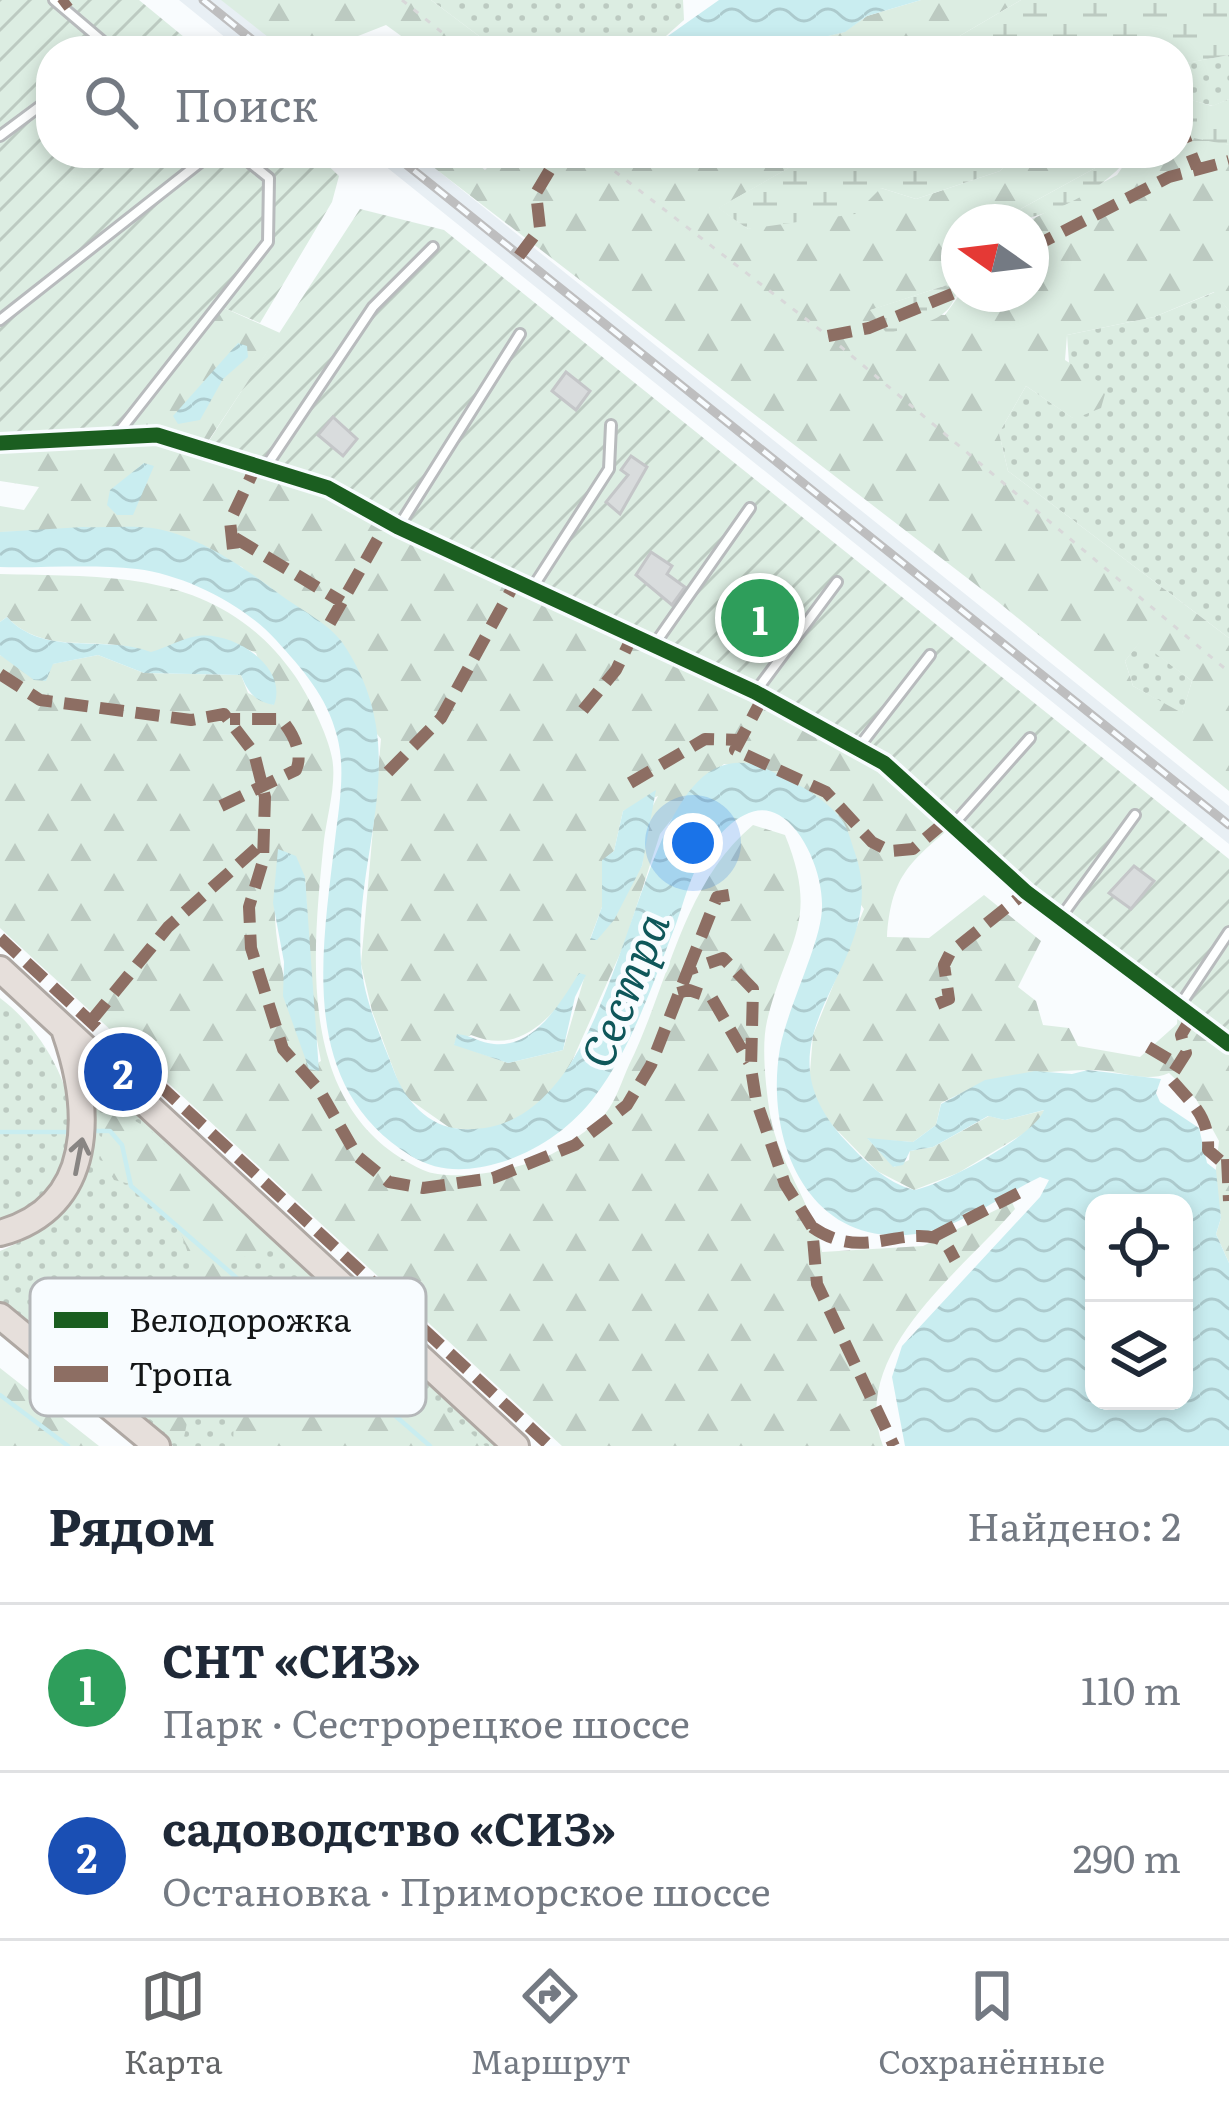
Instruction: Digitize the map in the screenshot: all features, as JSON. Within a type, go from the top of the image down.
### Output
[{"type":"highway","points":[[3,974],[334,1278]]},
{"type":"highway","points":[[0,1233],[46,1210],[76,1176],[83,1147],[83,1113],[64,1028]]},
{"type":"highway","points":[[0,1316],[30,1341]]},
{"type":"highway","points":[[426,1363],[516,1446]]},
{"type":"highway","points":[[121,1416],[157,1446]]},
{"type":"street","points":[[0,443],[118,433],[157,435],[328,488],[398,527],[755,692],[858,748],[914,788],[951,827],[1060,918],[1229,1044]]},
{"type":"lane","points":[[54,0],[96,36]]},
{"type":"lane","points":[[0,136],[36,109]]},
{"type":"lane","points":[[0,320],[193,168]]},
{"type":"lane","points":[[118,433],[268,242],[268,178],[256,168]]},
{"type":"lane","points":[[264,469],[373,307],[433,247]]},
{"type":"lane","points":[[398,527],[520,334]]},
{"type":"lane","points":[[532,588],[609,469],[611,425]]},
{"type":"lane","points":[[653,646],[750,508]]},
{"type":"lane","points":[[755,692],[837,582]]},
{"type":"lane","points":[[858,748],[930,656]]},
{"type":"lane","points":[[951,827],[1030,738]]},
{"type":"lane","points":[[1060,918],[1135,815]]},
{"type":"lane","points":[[1178,1008],[1229,932]]},
{"type":"path","points":[[402,0],[446,36]]},
{"type":"path","points":[[610,168],[828,336],[1229,672]]},
{"type":"shaded area","points":[[179,0],[227,0],[271,36],[223,36]]},
{"type":"shaded area","points":[[388,168],[435,168],[1229,806],[1229,844]]},
{"type":"green space","points":[[0,0],[139,0],[183,36],[36,36],[36,168],[331,168],[339,176],[332,202],[260,323],[222,307],[118,433],[0,443]]},
{"type":"green space","points":[[221,0],[431,0],[479,36],[401,36],[386,25],[358,36],[267,36]]},
{"type":"green space","points":[[431,0],[683,0],[684,20],[666,36],[479,36]]},
{"type":"green space","points":[[921,0],[1021,0],[960,36],[828,36],[844,32],[867,16]]},
{"type":"green space","points":[[1021,0],[1229,0],[1229,55],[1193,62],[1193,36],[960,36]]},
{"type":"green space","points":[[1229,55],[1229,99],[1213,106],[1193,101],[1193,62]]},
{"type":"green space","points":[[1229,99],[1229,145],[1193,138],[1193,100],[1212,106]]},
{"type":"green space","points":[[1193,134],[1229,145],[1229,311],[1214,292],[1154,317],[1067,335],[1065,360],[1107,387],[1101,408],[1074,419],[1026,386],[999,433],[1008,471],[1229,638],[1229,791],[997,601],[434,168],[789,168],[719,208],[748,229],[881,188],[916,199],[1003,168],[1095,168],[1030,204],[941,204],[941,287],[871,310],[945,315],[1049,312],[1049,211],[1117,175],[1122,168],[1193,168]],"holes":[[[1140,642],[1192,681],[1182,713],[1133,686],[1125,661]]]},
{"type":"green space","points":[[789,168],[1003,168],[916,199],[881,188],[855,214],[748,229],[718,208]]},
{"type":"green space","points":[[1095,168],[1119,168],[1090,192],[1049,211],[1049,204],[1030,204]]},
{"type":"green space","points":[[360,209],[444,230],[1229,859],[1229,1044],[1026,892],[884,763],[328,488],[203,450]]},
{"type":"green space","points":[[941,287],[945,312],[929,321],[887,334],[870,310]]},
{"type":"green space","points":[[1215,292],[1229,311],[1229,638],[1008,471],[999,433],[1026,386],[1073,418],[1067,335],[1154,317]]},
{"type":"green space","points":[[222,307],[280,333],[203,449],[328,488],[858,748],[951,827],[923,852],[897,886],[887,937],[929,938],[984,895],[1041,941],[1018,987],[1036,1001],[1043,1025],[1069,1028],[1078,1046],[1140,1057],[1177,1024],[1178,1008],[1229,1044],[1229,1263],[1216,1234],[1221,1218],[1215,1177],[1219,1141],[1196,1099],[1169,1073],[1150,1077],[1088,1070],[1013,1077],[941,1103],[936,1125],[913,1142],[868,1139],[894,1167],[909,1160],[910,1151],[933,1147],[989,1116],[1005,1120],[1045,1110],[1038,1125],[958,1173],[914,1190],[877,1171],[825,1118],[809,1084],[813,1035],[864,909],[760,766],[724,764],[700,783],[660,834],[624,945],[563,1081],[530,1113],[491,1131],[450,1128],[403,1095],[372,1011],[361,964],[381,739],[242,567],[157,529],[0,532],[0,506],[24,510],[39,487],[0,481],[0,443],[148,391]],"holes":[[[658,796],[648,815],[642,866],[590,939],[602,907],[602,861],[614,851],[623,811]],[[585,975],[563,1050],[508,1063],[454,1044],[471,1035],[490,1040],[522,1035],[549,1016]]]},
{"type":"green space","points":[[0,574],[84,576],[163,586],[234,616],[266,641],[295,676],[322,727],[333,767],[316,933],[321,1027],[332,1071],[352,1110],[382,1144],[437,1174],[494,1172],[533,1162],[562,1148],[601,1118],[618,1090],[679,937],[710,876],[753,825],[785,835],[800,890],[800,911],[767,1021],[766,1080],[774,1132],[822,1252],[923,1246],[1012,1202],[1015,1209],[940,1287],[895,1347],[881,1379],[876,1412],[883,1446],[562,1446],[426,1321],[426,1278],[380,1278],[0,928],[0,655],[46,680],[52,664],[98,655],[144,673],[241,675],[248,693],[274,705],[256,653],[224,641],[193,640],[151,653],[39,637],[7,617],[0,622]],"holes":[[[277,872],[305,877],[312,1014],[321,1061],[309,1068],[282,971],[275,922]]]},
{"type":"green space","points":[[1140,641],[1192,681],[1182,714],[1133,686],[1125,661]]},
{"type":"green space","points":[[0,998],[40,1040],[56,1066],[73,1124],[71,1152],[61,1179],[38,1207],[0,1226]]},
{"type":"green space","points":[[84,1058],[318,1278],[30,1278],[30,1328],[0,1303],[0,1251],[33,1234],[74,1197],[84,1175],[90,1123]]},
{"type":"green space","points":[[106,1112],[125,1115],[149,1129],[268,1245],[260,1259],[232,1255],[216,1268],[228,1278],[195,1278],[182,1236],[165,1207],[136,1186],[114,1180],[99,1154]]},
{"type":"green space","points":[[0,1368],[30,1392],[30,1416],[61,1416],[99,1446],[0,1446]]},
{"type":"green space","points":[[426,1380],[496,1446],[173,1446],[137,1416],[426,1416]]},
{"type":"green space","points":[[426,1392],[485,1446],[233,1446],[234,1416],[426,1416]]},
{"type":"green space","points":[[146,1416],[188,1416],[182,1445]]},
{"type":"water","points":[[719,0],[921,0],[867,16],[845,32],[828,36],[668,36]]},
{"type":"water","points":[[238,343],[247,346],[248,357],[223,379],[200,420],[178,424],[173,416]]},
{"type":"water","points":[[144,463],[154,466],[133,515],[117,515],[107,505],[110,490]]},
{"type":"water","name":"Сестра","points":[[158,529],[208,547],[239,565],[342,642],[364,683],[379,762],[361,921],[366,991],[404,1092],[428,1117],[449,1127],[461,1129],[522,1114],[568,1068],[602,1002],[656,855],[685,798],[722,766],[771,771],[818,797],[846,826],[862,894],[856,931],[814,1032],[810,1066],[818,1102],[869,1164],[914,1190],[987,1158],[1024,1132],[1044,1110],[1005,1120],[988,1116],[933,1147],[910,1151],[903,1165],[893,1167],[867,1138],[913,1142],[936,1125],[941,1104],[985,1080],[1035,1071],[1072,1074],[1088,1070],[1161,1079],[1156,1093],[1160,1102],[1199,1128],[1207,1163],[1216,1170],[1221,1218],[1216,1234],[1229,1263],[1229,1446],[905,1446],[892,1377],[902,1346],[1040,1197],[1049,1180],[1040,1177],[964,1218],[916,1234],[878,1234],[847,1224],[821,1206],[801,1181],[779,1118],[777,1083],[784,1031],[821,921],[822,895],[805,843],[789,822],[768,811],[746,814],[703,856],[631,1035],[608,1077],[576,1118],[542,1144],[490,1165],[467,1169],[422,1162],[374,1127],[349,1093],[333,1055],[323,971],[341,762],[333,722],[312,684],[263,627],[212,593],[174,578],[137,569],[0,567],[0,532]]},
{"type":"water","points":[[7,617],[39,637],[151,652],[198,636],[226,639],[266,665],[276,691],[274,705],[253,695],[241,675],[144,673],[98,655],[53,664],[46,681],[34,680],[0,655],[0,622]]},
{"type":"water","points":[[656,790],[642,866],[614,920],[597,940],[590,940],[602,907],[602,860],[614,851],[623,811]]},
{"type":"water","points":[[278,849],[296,856],[305,877],[319,1071],[309,1069],[283,996],[284,962],[273,903]]},
{"type":"water","points":[[579,973],[586,975],[575,997],[563,1050],[508,1063],[454,1045],[457,1034],[494,1044],[522,1039],[545,1021]]},
{"type":"building","points":[[566,372],[590,391],[576,410],[552,391]]},
{"type":"building","points":[[333,417],[357,439],[343,456],[318,435]]},
{"type":"building","points":[[631,456],[647,467],[620,514],[606,502],[628,475],[621,470]]},
{"type":"building","points":[[651,552],[672,566],[667,574],[685,587],[672,605],[636,575]]},
{"type":"building","points":[[1134,866],[1154,881],[1131,909],[1109,893]]},
{"type":"waterway","points":[[94,1131],[110,1131],[122,1145],[131,1186],[237,1278]]},
{"type":"waterway","points":[[0,1132],[68,1132]]},
{"type":"waterway","points":[[0,1395],[68,1446]]},
{"type":"waterway","points":[[396,1416],[430,1446]]},
{"type":"railway","points":[[203,0],[247,36]]},
{"type":"railway","points":[[411,168],[1229,825]]},
{"type":"marked path","points":[[61,6],[69,0]]},
{"type":"marked path","points":[[1193,158],[1197,168]]},
{"type":"marked path","points":[[1049,239],[1169,177],[1229,161]]},
{"type":"marked path","points":[[519,256],[540,228],[536,193],[551,168]]},
{"type":"marked path","points":[[828,336],[869,328],[941,298]]},
{"type":"marked path","points":[[233,549],[230,521],[256,466]]},
{"type":"marked path","points":[[330,623],[388,521]]},
{"type":"marked path","points":[[235,538],[342,602]]},
{"type":"marked path","points":[[388,772],[441,718],[516,581]]},
{"type":"marked path","points":[[583,710],[616,670],[632,637]]},
{"type":"marked path","points":[[0,674],[40,700],[191,720],[224,714],[254,753],[265,797],[263,861],[249,907],[251,948],[283,1049],[320,1091],[357,1156],[389,1182],[423,1188],[493,1178],[575,1145],[627,1105],[651,1065],[688,970],[723,958],[753,989],[751,1068],[756,1100],[785,1184],[812,1227],[817,1284],[894,1446]]},
{"type":"marked path","points":[[763,697],[735,750],[826,792],[872,842],[890,851],[913,849],[945,822]]},
{"type":"marked path","points":[[221,806],[296,770],[299,757],[281,719],[230,719]]},
{"type":"marked path","points":[[630,783],[705,739],[740,740]]},
{"type":"marked path","points":[[91,1021],[168,927],[260,845]]},
{"type":"marked path","points":[[937,1004],[949,999],[944,965],[950,953],[1026,892]]},
{"type":"marked path","points":[[688,970],[717,897],[729,895]]},
{"type":"marked path","points":[[0,938],[368,1278]]},
{"type":"marked path","points":[[678,993],[689,990],[712,998],[749,1062]]},
{"type":"marked path","points":[[1191,1018],[1181,1035],[1186,1053],[1170,1078],[1202,1119],[1208,1150],[1229,1168]]},
{"type":"marked path","points":[[1148,1047],[1175,1063]]},
{"type":"marked path","points":[[1227,1159],[1229,1201]]},
{"type":"marked path","points":[[933,1237],[1028,1188]]},
{"type":"marked path","points":[[812,1227],[846,1242],[936,1238],[946,1244],[955,1260]]},
{"type":"marked path","points":[[426,1331],[550,1446]]},
{"type":"cycle path","points":[[0,443],[157,435],[328,488],[398,527],[755,692],[884,763],[1026,892],[1229,1044]]},
{"type":"place","name":"СНТ «СИЗ»","points":[[760,618]]},
{"type":"place","name":"садоводство «СИЗ»","points":[[123,1072]]}]
